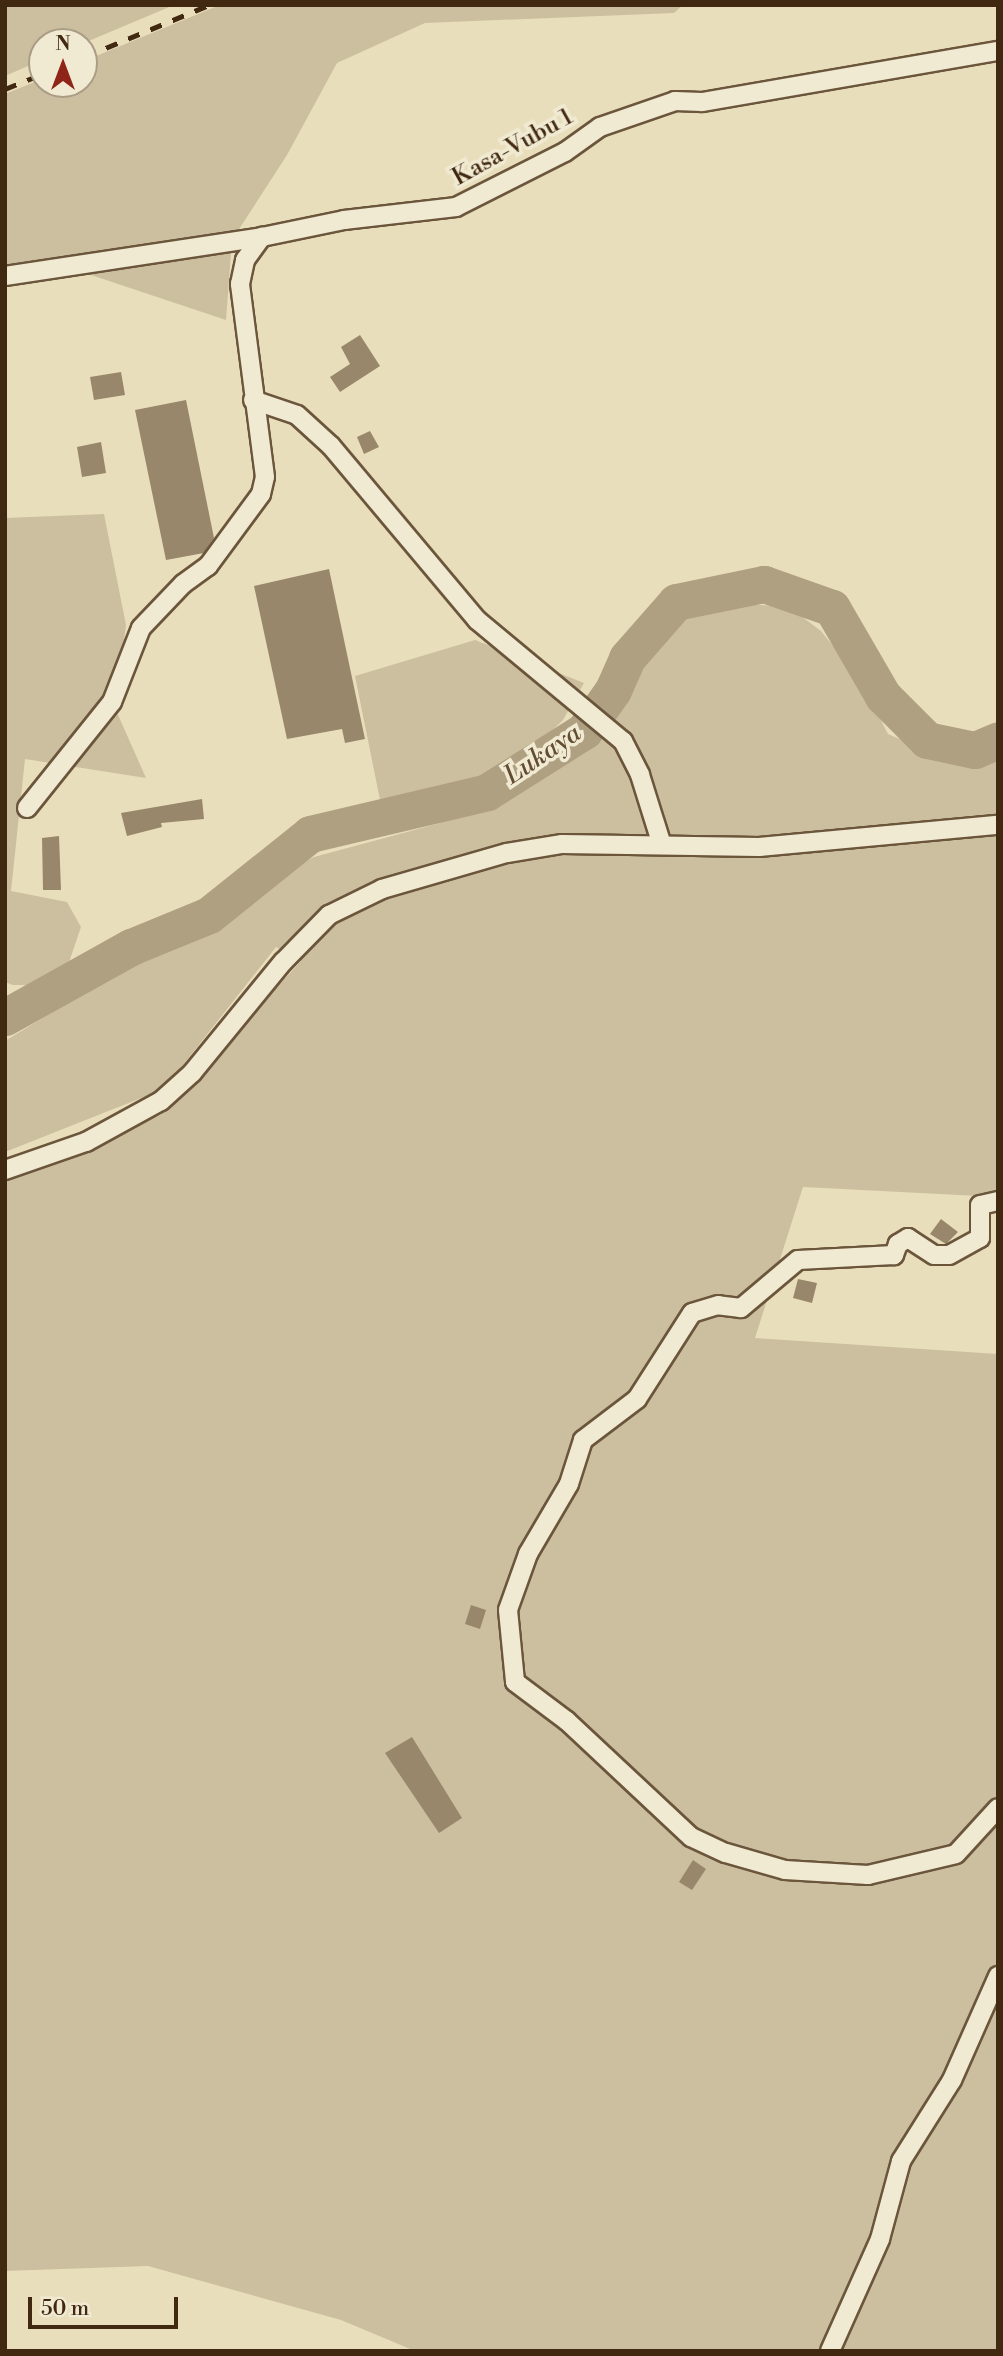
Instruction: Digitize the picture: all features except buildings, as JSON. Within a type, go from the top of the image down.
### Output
[{"type":"street","name":"Kasa-Vubu 1","points":[[5,276],[262,237],[344,220],[456,207],[565,152],[600,127],[675,101],[702,103],[998,51]]},
{"type":"street","points":[[27,808],[111,702],[141,628],[183,584],[208,566],[261,494],[265,477],[240,284],[245,260],[262,237]]},
{"type":"street","points":[[253,400],[298,415],[331,446],[477,620],[623,741],[640,775],[662,845]]},
{"type":"street","points":[[5,1170],[86,1142],[161,1101],[192,1073],[283,962],[329,915],[382,889],[507,853],[562,844],[800,845],[998,825]]},
{"type":"street","points":[[998,1201],[980,1205],[980,1238],[949,1255],[934,1255],[908,1238],[898,1244],[894,1255],[799,1261],[741,1308],[718,1305],[692,1313],[637,1399],[583,1440],[569,1484],[528,1554],[508,1610],[515,1682],[568,1721],[691,1837],[726,1853],[785,1870],[868,1875],[956,1854],[998,1808]]},
{"type":"street","points":[[830,2351],[880,2239],[901,2161],[952,2080],[998,1976]]},
{"type":"shaded area","points":[[5,5],[174,5],[98,37],[98,28],[28,28],[28,66],[5,76]]},
{"type":"shaded area","points":[[220,5],[683,5],[674,13],[425,23],[337,63],[287,155],[232,240],[226,320],[88,274],[5,273],[5,94],[28,85],[28,98],[98,98],[98,55]]},
{"type":"shaded area","points":[[104,514],[126,625],[115,708],[146,778],[25,759],[11,891],[67,902],[81,927],[67,968],[43,985],[13,985],[5,982],[5,518]]},
{"type":"shaded area","points":[[732,603],[789,607],[821,631],[861,681],[888,734],[950,761],[998,758],[998,1197],[803,1187],[755,1338],[998,1354],[998,2351],[415,2351],[341,2320],[148,2266],[5,2271],[5,1175],[161,1115],[301,961],[276,947],[164,1089],[5,1152],[5,1041],[126,967],[246,910],[257,888],[314,857],[440,823],[558,765],[594,741],[671,621]]},
{"type":"shaded area","points":[[475,640],[584,683],[563,720],[529,753],[480,782],[380,800],[355,676]]},
{"type":"waterway","name":"Lukaya","points":[[5,1017],[131,947],[209,915],[310,834],[487,792],[584,731],[613,690],[627,658],[676,602],[764,584],[832,608],[883,696],[927,740],[975,750],[998,740]]},
{"type":"railway","points":[[98,51],[209,5]]},
{"type":"railway","points":[[5,89],[28,80]]}]
